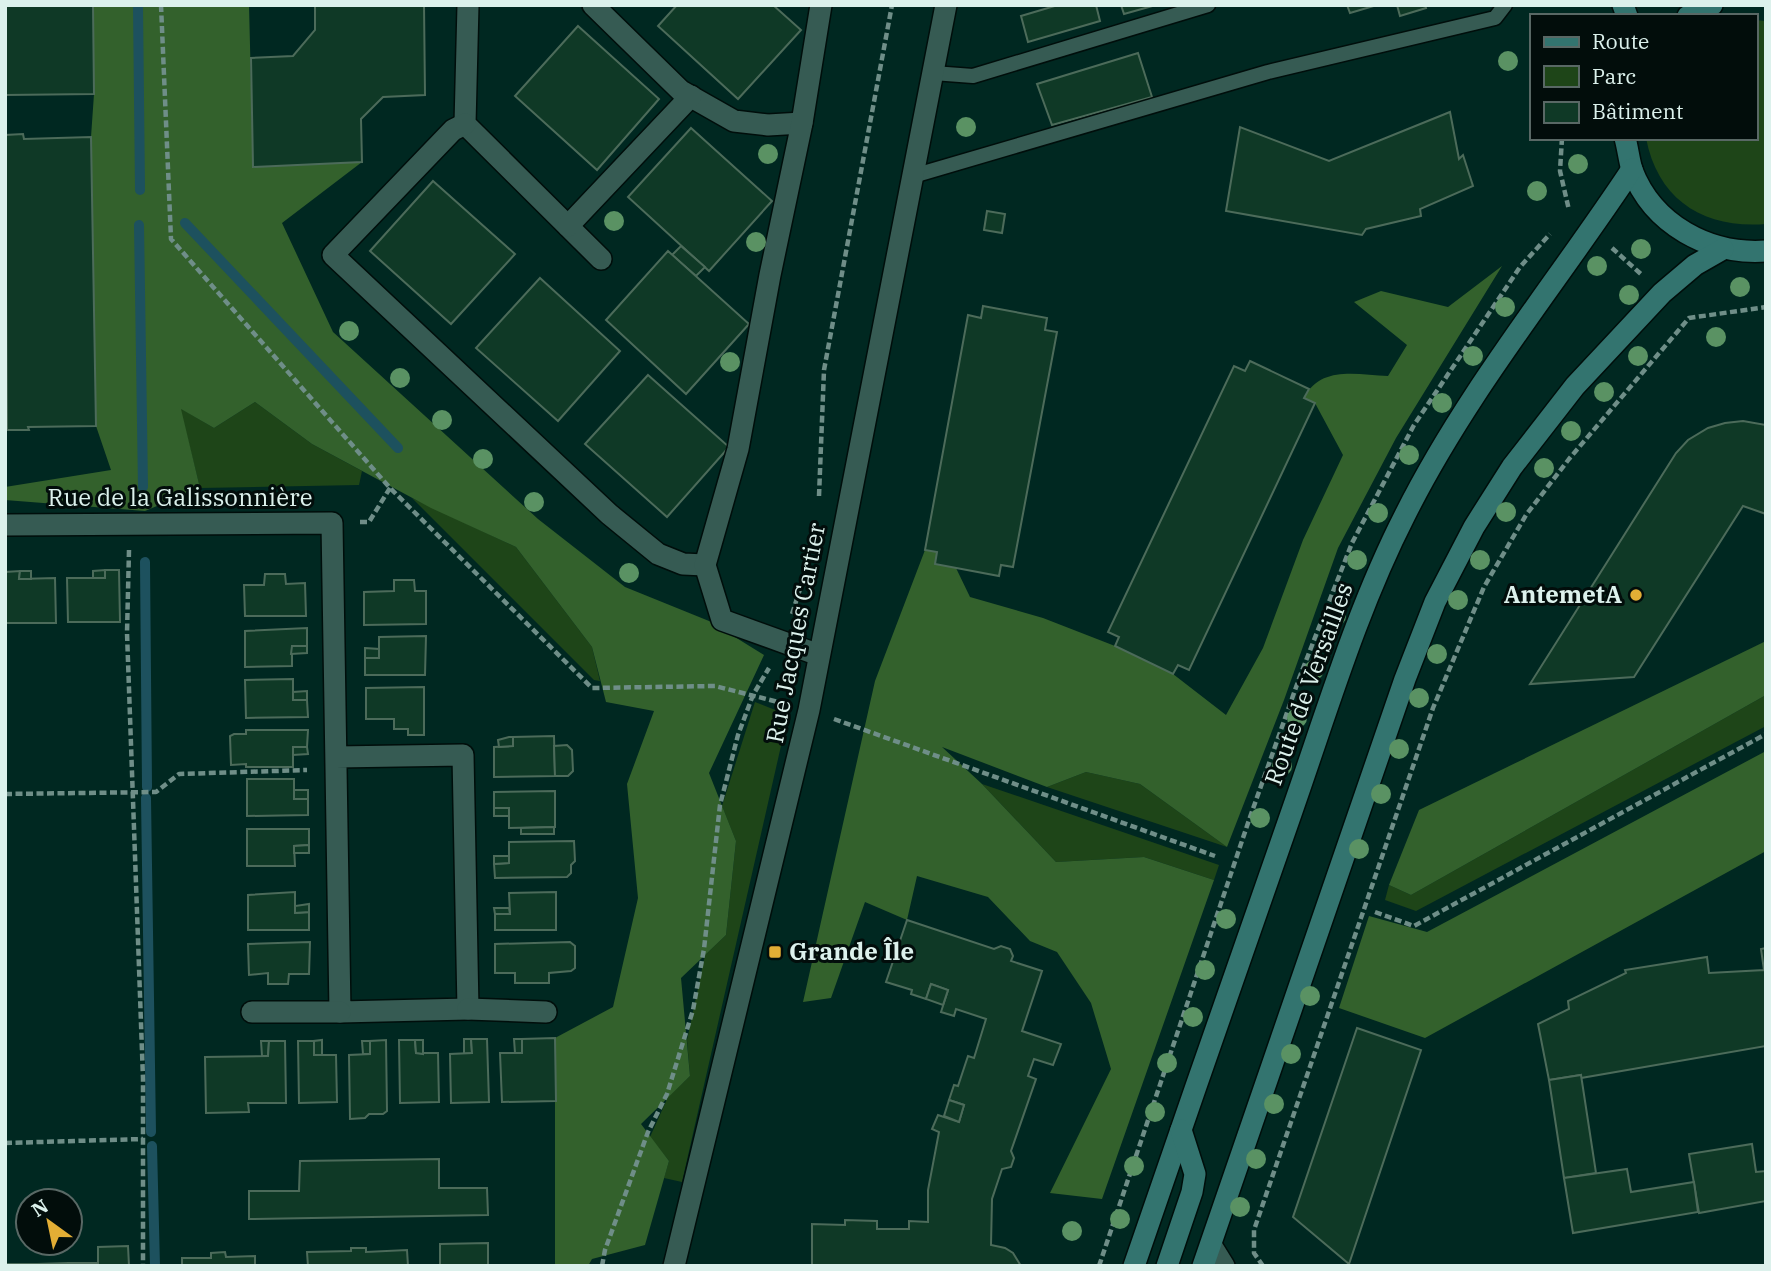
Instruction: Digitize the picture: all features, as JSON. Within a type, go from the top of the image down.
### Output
[{"type":"main road","points":[[1692,14],[1712,5]]},
{"type":"main road","points":[[1625,140],[1632,169],[1646,197],[1667,221],[1693,238],[1723,249],[1766,251]]},
{"type":"main road","name":"Route de Versailles","points":[[1134,1266],[1335,684],[1382,563],[1404,515],[1440,449],[1482,382],[1632,169]]},
{"type":"main road","points":[[1203,1266],[1405,679],[1435,602],[1474,527],[1512,467],[1575,386],[1661,293],[1695,265],[1723,249]]},
{"type":"main road","points":[[1167,1266],[1192,1192],[1195,1174],[1181,1130]]},
{"type":"street","points":[[468,5],[465,124],[601,259]]},
{"type":"street","points":[[593,5],[681,91],[734,121],[768,125],[802,123]]},
{"type":"street","points":[[819,655],[722,620],[705,565],[738,449],[770,275],[802,123],[821,5]]},
{"type":"street","name":"Rue Jacques Cartier","points":[[674,1266],[809,709],[946,5]]},
{"type":"street","points":[[568,226],[691,96]]},
{"type":"street","points":[[465,124],[453,130],[333,256],[609,514],[658,554],[683,564],[705,565]]},
{"type":"street","name":"Rue de la Galissonnière","points":[[5,525],[331,523],[340,1012]]},
{"type":"street","points":[[336,763],[463,755],[468,1009]]},
{"type":"street","points":[[252,1012],[468,1009],[546,1012]]},
{"type":"street","points":[[1211,1245],[1224,1266]]},
{"type":"lane","points":[[933,73],[973,76],[1208,5]]},
{"type":"lane","points":[[913,176],[1268,72],[1496,18],[1505,5]]},
{"type":"path","points":[[161,5],[171,239],[390,488],[592,688],[715,686],[809,709],[1215,856]]},
{"type":"path","points":[[1562,140],[1560,171],[1569,212],[1689,318]]},
{"type":"path","points":[[1262,1266],[1254,1252],[1254,1230],[1433,708],[1484,587],[1533,506],[1689,318],[1766,307]]},
{"type":"path","points":[[331,523],[369,522],[390,488]]},
{"type":"path","points":[[130,524],[127,633],[143,1139],[144,1266]]},
{"type":"path","points":[[1376,912],[1414,926],[1766,734]]},
{"type":"path","points":[[5,794],[156,792],[179,774],[336,763]]},
{"type":"path","points":[[5,1143],[143,1139]]},
{"type":"green space","points":[[93,5],[249,5],[253,166],[362,162],[282,223],[333,332],[538,519],[625,587],[709,621],[764,655],[709,773],[736,841],[726,935],[681,978],[690,1076],[641,1124],[669,1161],[645,1245],[592,1259],[588,1266],[555,1266],[555,1038],[613,1007],[638,898],[627,784],[654,711],[606,702],[592,647],[516,547],[431,508],[312,444],[255,402],[214,428],[181,409],[200,488],[145,511],[5,500],[5,487],[111,470],[96,426],[91,137],[94,94]]},
{"type":"green space","points":[[1757,20],[1766,21],[1766,224],[1723,222],[1704,216],[1673,194],[1661,179],[1647,140],[1757,140]]},
{"type":"green space","points":[[1502,266],[1396,438],[1338,548],[1284,700],[1227,847],[1140,784],[1086,772],[1047,787],[942,747],[982,784],[1056,862],[1144,857],[1214,880],[1102,1199],[1050,1193],[1111,1069],[1091,1003],[1057,952],[1030,941],[988,897],[917,876],[907,920],[865,902],[831,998],[803,1002],[875,681],[925,550],[937,552],[935,564],[956,568],[970,597],[1043,618],[1115,646],[1173,674],[1226,715],[1263,648],[1303,540],[1343,455],[1315,403],[1304,398],[1320,380],[1330,376],[1388,376],[1407,345],[1354,302],[1381,291],[1448,307]]},
{"type":"green space","points":[[255,402],[312,444],[362,471],[359,485],[200,488],[180,408],[214,428]]},
{"type":"green space","points":[[412,498],[516,547],[592,647],[600,681],[594,680]]},
{"type":"green space","points":[[1766,641],[1766,695],[1411,895],[1389,885],[1419,810]]},
{"type":"green space","points":[[1766,695],[1766,726],[1416,911],[1385,900],[1389,885],[1411,895]]},
{"type":"green space","points":[[755,702],[788,715],[682,1182],[664,1178],[669,1161],[650,1137],[668,1097],[690,1076],[687,1040],[705,955],[726,935],[736,841],[722,806]]},
{"type":"green space","points":[[1766,751],[1766,851],[1425,1038],[1339,1008],[1369,916],[1427,932]]},
{"type":"green space","points":[[1086,772],[1140,784],[1227,847],[1047,787]]},
{"type":"green space","points":[[982,784],[1219,865],[1214,880],[1144,857],[1056,862]]},
{"type":"building","points":[[5,5],[93,5],[94,94],[5,95]]},
{"type":"building","points":[[315,5],[424,5],[425,95],[383,97],[361,119],[362,162],[253,167],[251,58],[293,56],[315,30]]},
{"type":"building","points":[[677,5],[773,5],[801,30],[738,99],[658,26]]},
{"type":"building","points":[[1058,5],[1096,5],[1100,21],[1028,42],[1021,16]]},
{"type":"building","points":[[1121,5],[1156,5],[1124,14]]},
{"type":"building","points":[[1347,5],[1377,5],[1350,13]]},
{"type":"building","points":[[1397,5],[1425,5],[1426,8],[1400,16]]},
{"type":"building","points":[[578,26],[659,99],[597,170],[515,96]]},
{"type":"building","points":[[1138,53],[1152,97],[1052,125],[1037,84]]},
{"type":"building","points":[[1450,112],[1459,159],[1463,155],[1473,186],[1420,209],[1421,216],[1366,229],[1362,235],[1226,211],[1240,127],[1329,161]]},
{"type":"building","points":[[691,128],[772,201],[709,271],[628,197]]},
{"type":"building","points":[[23,134],[24,139],[91,137],[96,426],[7,430],[5,135]]},
{"type":"building","points":[[433,181],[515,254],[451,324],[370,251]]},
{"type":"building","points":[[987,211],[1005,214],[1002,233],[984,230]]},
{"type":"building","points":[[681,246],[705,267],[696,276],[672,255]]},
{"type":"building","points":[[668,251],[749,324],[686,394],[606,320]]},
{"type":"building","points":[[540,278],[620,351],[558,421],[476,348]]},
{"type":"building","points":[[983,306],[1047,318],[1045,330],[1057,332],[1013,567],[1001,565],[999,576],[935,564],[937,552],[925,550],[968,315],[981,318]]},
{"type":"building","points":[[1250,361],[1309,389],[1304,398],[1315,403],[1189,670],[1178,665],[1173,674],[1115,646],[1119,637],[1108,632],[1234,366],[1245,371]]},
{"type":"building","points":[[648,375],[729,447],[667,517],[585,444]]},
{"type":"building","name":"AntemetA","points":[[1743,421],[1766,425],[1766,514],[1743,506],[1634,677],[1530,684],[1676,453],[1688,440],[1708,428]]},
{"type":"building","points":[[105,570],[119,570],[120,622],[68,622],[67,578],[105,578]]},
{"type":"building","points":[[105,570],[105,578],[93,578],[93,571]]},
{"type":"building","points":[[20,571],[19,579],[55,578],[56,623],[5,623],[5,572]]},
{"type":"building","points":[[20,571],[31,571],[31,579],[19,579]]},
{"type":"building","points":[[265,574],[285,574],[286,584],[305,583],[306,616],[245,616],[244,585],[264,585]]},
{"type":"building","points":[[394,580],[414,580],[415,591],[426,591],[426,624],[364,625],[364,592],[394,591]]},
{"type":"building","points":[[307,628],[307,646],[292,646],[292,666],[245,667],[245,631]]},
{"type":"building","points":[[426,636],[425,675],[365,675],[365,658],[379,658],[379,637]]},
{"type":"building","points":[[292,646],[307,646],[307,653],[291,654]]},
{"type":"building","points":[[365,648],[379,649],[379,658],[365,658]]},
{"type":"building","points":[[293,679],[293,700],[307,700],[308,717],[246,718],[245,680]]},
{"type":"building","points":[[424,687],[424,735],[408,735],[408,729],[394,729],[394,719],[366,719],[366,688]]},
{"type":"building","points":[[307,691],[307,700],[293,700],[293,692]]},
{"type":"building","points":[[246,730],[308,730],[307,747],[293,747],[293,767],[231,765],[230,736],[246,734]]},
{"type":"building","points":[[554,736],[555,776],[494,777],[494,747],[513,746],[513,737]]},
{"type":"building","points":[[513,737],[513,746],[499,747],[498,740]]},
{"type":"building","points":[[567,745],[572,750],[573,771],[568,776],[555,776],[554,746]]},
{"type":"building","points":[[293,747],[307,747],[308,754],[293,755]]},
{"type":"building","points":[[247,779],[294,779],[294,799],[308,799],[308,815],[247,816]]},
{"type":"building","points":[[294,790],[308,790],[308,799],[294,799]]},
{"type":"building","points":[[555,791],[555,827],[509,828],[509,808],[494,808],[494,792]]},
{"type":"building","points":[[494,808],[509,808],[509,816],[494,816]]},
{"type":"building","points":[[554,827],[554,834],[521,834],[521,828]]},
{"type":"building","points":[[247,829],[309,829],[309,845],[294,846],[295,866],[247,866]]},
{"type":"building","points":[[574,841],[575,861],[567,877],[495,878],[494,864],[509,863],[509,842]]},
{"type":"building","points":[[309,845],[309,853],[294,853],[294,846]]},
{"type":"building","points":[[494,856],[509,856],[509,863],[494,864]]},
{"type":"building","points":[[295,892],[295,913],[309,912],[309,930],[248,930],[248,895]]},
{"type":"building","points":[[556,892],[556,930],[495,930],[495,914],[510,914],[509,893]]},
{"type":"building","points":[[309,904],[309,912],[295,913],[295,906]]},
{"type":"building","points":[[494,908],[509,908],[510,914],[495,914]]},
{"type":"building","points":[[907,920],[994,949],[1001,946],[1010,949],[1013,956],[1011,961],[1042,971],[1022,1031],[1061,1044],[1053,1065],[1034,1059],[1028,1076],[1036,1079],[1011,1151],[1014,1158],[1011,1167],[1002,1169],[992,1199],[991,1245],[1013,1253],[1021,1266],[812,1266],[812,1224],[845,1225],[845,1220],[877,1221],[877,1229],[909,1229],[909,1221],[928,1222],[928,1190],[939,1132],[932,1129],[938,1115],[959,1122],[964,1105],[949,1100],[954,1085],[958,1086],[968,1056],[974,1058],[986,1019],[956,1009],[954,1016],[941,1012],[948,990],[931,984],[926,999],[911,994],[912,990],[886,982]]},
{"type":"building","points":[[310,942],[309,974],[289,974],[288,984],[268,984],[268,973],[249,975],[248,944]]},
{"type":"building","points":[[570,942],[575,946],[575,968],[571,971],[549,973],[549,983],[515,983],[515,973],[495,973],[495,944]]},
{"type":"building","points":[[1766,948],[1766,1046],[1581,1078],[1581,1075],[1549,1080],[1538,1024],[1569,1009],[1568,1001],[1626,973],[1625,970],[1707,957],[1709,973],[1764,970],[1761,949]]},
{"type":"building","points":[[931,984],[948,990],[943,1005],[926,999]]},
{"type":"building","points":[[1357,1028],[1421,1050],[1349,1264],[1293,1217]]},
{"type":"building","points":[[555,1038],[556,1101],[502,1102],[500,1053],[522,1053],[522,1039]]},
{"type":"building","points":[[464,1039],[471,1039],[472,1053],[464,1054]]},
{"type":"building","points":[[471,1039],[487,1039],[489,1102],[451,1103],[450,1054],[472,1053]]},
{"type":"building","points":[[514,1039],[522,1039],[522,1053],[515,1053]]},
{"type":"building","points":[[322,1040],[322,1055],[314,1055],[314,1041]]},
{"type":"building","points":[[386,1040],[387,1111],[383,1114],[369,1114],[365,1118],[350,1119],[349,1055],[370,1054],[370,1041]]},
{"type":"building","points":[[399,1040],[415,1040],[416,1053],[438,1053],[439,1102],[400,1103]]},
{"type":"building","points":[[415,1040],[423,1040],[423,1054],[416,1053]]},
{"type":"building","points":[[261,1041],[269,1041],[268,1056],[262,1056]]},
{"type":"building","points":[[269,1041],[285,1041],[286,1103],[248,1103],[249,1112],[206,1113],[205,1057],[268,1056]]},
{"type":"building","points":[[298,1041],[314,1041],[314,1055],[336,1055],[337,1102],[299,1103]]},
{"type":"building","points":[[362,1041],[370,1041],[370,1054],[363,1054]]},
{"type":"building","points":[[1581,1075],[1596,1173],[1564,1178],[1549,1080]]},
{"type":"building","points":[[949,1100],[964,1105],[959,1122],[944,1116]]},
{"type":"building","points":[[1752,1144],[1756,1172],[1766,1171],[1766,1201],[1699,1213],[1689,1154]]},
{"type":"building","points":[[439,1159],[439,1188],[487,1188],[488,1215],[249,1219],[249,1191],[299,1191],[300,1161]]},
{"type":"building","points":[[1627,1169],[1631,1192],[1694,1182],[1698,1212],[1573,1233],[1564,1178]]},
{"type":"building","points":[[488,1243],[488,1266],[440,1266],[440,1244]]},
{"type":"building","points":[[128,1246],[129,1266],[98,1266],[98,1247]]},
{"type":"building","points":[[351,1248],[366,1248],[366,1252],[407,1250],[408,1266],[308,1266],[307,1252],[351,1251]]},
{"type":"building","points":[[225,1252],[226,1257],[255,1256],[255,1266],[182,1266],[182,1258],[211,1258],[211,1253]]},
{"type":"building","points":[[68,1263],[68,1266],[38,1266],[38,1264]]},
{"type":"building","points":[[68,1263],[98,1263],[98,1266],[68,1266]]},
{"type":"building","points":[[38,1264],[38,1266],[8,1266]]},
{"type":"waterway","points":[[138,5],[140,190]]},
{"type":"waterway","points":[[185,223],[398,448]]},
{"type":"waterway","points":[[139,225],[143,487]]},
{"type":"waterway","points":[[145,562],[147,787]]},
{"type":"waterway","points":[[146,798],[151,1132]]},
{"type":"waterway","points":[[152,1146],[155,1266]]},
{"type":"place","name":"AntemetA","points":[[1636,595]]},
{"type":"place","name":"Grande Île","points":[[775,952]]}]
